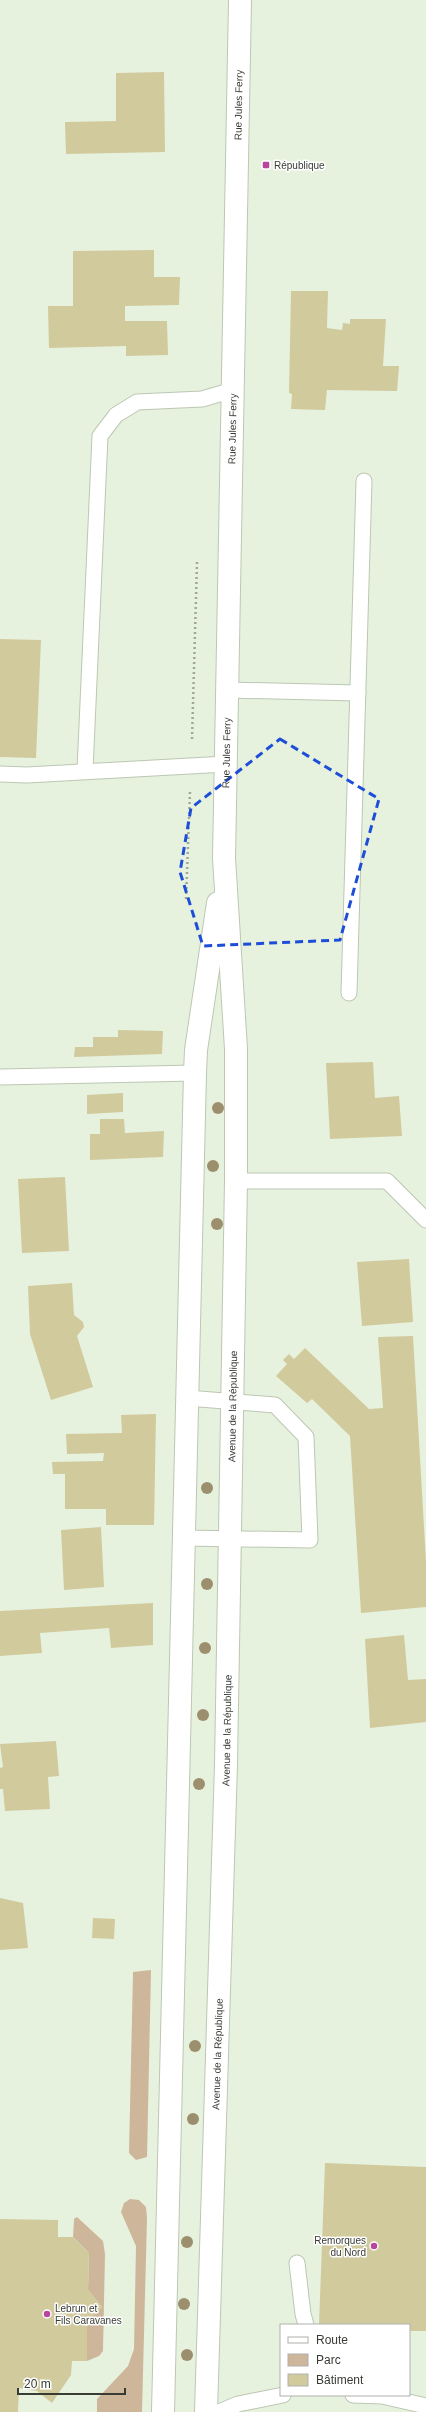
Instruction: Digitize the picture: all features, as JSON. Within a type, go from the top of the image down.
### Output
[{"type":"main road","name":"Rue Jules Ferry","points":[[236,1048],[224,858],[240,0]]},
{"type":"main road","name":"Rue Jules Ferry","points":[[195,1073],[196,1050],[224,858]]},
{"type":"main road","name":"Avenue de la République","points":[[206,2412],[225,1772],[236,1181],[236,1048]]},
{"type":"main road","points":[[163,2412],[195,1073]]},
{"type":"lane","points":[[85,770],[100,436],[116,415],[138,402],[202,399],[232,390]]},
{"type":"lane","points":[[349,992],[364,480]]},
{"type":"lane","points":[[228,690],[358,693]]},
{"type":"lane","points":[[0,774],[27,775],[85,770],[226,764]]},
{"type":"lane","points":[[0,1077],[195,1073]]},
{"type":"lane","points":[[236,1181],[387,1181],[426,1220]]},
{"type":"lane","points":[[184,1538],[310,1540],[306,1437],[275,1404],[187,1398]]},
{"type":"lane","points":[[297,2263],[303,2314],[306,2324]]},
{"type":"lane","points":[[219,2412],[238,2404],[280,2396]]},
{"type":"lane","points":[[382,2396],[426,2406]]},
{"type":"highlighted area","points":[[280,739],[379,799],[340,940],[203,946],[180,872],[191,808]]},
{"type":"green space","points":[[151,1970],[147,2157],[136,2160],[129,2153],[133,1972]]},
{"type":"green space","points":[[130,2199],[139,2200],[146,2207],[147,2218],[142,2412],[97,2412],[97,2399],[128,2366],[134,2349],[136,2246],[121,2212],[124,2203]]},
{"type":"green space","points":[[77,2217],[103,2241],[105,2254],[103,2351],[99,2356],[87,2361],[87,2321],[102,2307],[88,2290],[89,2253],[73,2237],[74,2219]]},
{"type":"building","points":[[164,72],[165,152],[66,154],[65,122],[116,121],[116,73]]},
{"type":"building","points":[[154,250],[154,277],[180,277],[179,305],[125,306],[125,321],[167,321],[168,355],[126,356],[126,346],[49,348],[48,306],[73,306],[73,251]]},
{"type":"building","points":[[291,291],[328,291],[327,328],[342,330],[343,323],[350,324],[350,319],[386,319],[383,366],[399,366],[397,391],[327,390],[325,410],[291,409],[292,394],[289,393]]},
{"type":"building","points":[[0,639],[41,640],[36,758],[0,757]]},
{"type":"building","points":[[118,1030],[163,1031],[162,1054],[74,1057],[75,1047],[93,1047],[93,1037],[118,1037]]},
{"type":"building","points":[[373,1062],[375,1098],[399,1096],[402,1136],[330,1139],[326,1063]]},
{"type":"building","points":[[123,1093],[123,1112],[87,1114],[87,1095]]},
{"type":"building","points":[[100,1119],[124,1119],[125,1133],[164,1131],[163,1157],[90,1160],[90,1134],[100,1134]]},
{"type":"building","points":[[65,1177],[69,1251],[22,1253],[18,1179]]},
{"type":"building","points":[[409,1259],[413,1322],[362,1326],[357,1262]]},
{"type":"building","points":[[72,1283],[74,1315],[83,1322],[84,1327],[77,1336],[93,1387],[51,1400],[30,1334],[28,1286]]},
{"type":"building","points":[[413,1336],[426,1562],[426,1607],[361,1613],[350,1436],[312,1399],[307,1403],[276,1376],[287,1364],[283,1360],[289,1354],[294,1359],[305,1348],[369,1409],[383,1408],[378,1337]]},
{"type":"building","points":[[156,1414],[154,1525],[106,1525],[106,1509],[65,1509],[65,1474],[53,1474],[52,1462],[103,1461],[104,1453],[67,1454],[66,1434],[122,1433],[121,1415]]},
{"type":"building","points":[[101,1527],[104,1587],[64,1590],[61,1530]]},
{"type":"building","points":[[153,1603],[153,1645],[111,1648],[109,1628],[40,1633],[42,1653],[0,1656],[0,1611]]},
{"type":"building","points":[[404,1635],[408,1680],[426,1679],[426,1722],[370,1728],[365,1639]]},
{"type":"building","points":[[56,1741],[59,1776],[48,1777],[50,1809],[5,1811],[3,1789],[0,1789],[0,1768],[3,1767],[0,1744]]},
{"type":"building","points":[[0,1898],[23,1903],[28,1948],[0,1950]]},
{"type":"building","points":[[93,1918],[115,1919],[114,1939],[92,1938]]},
{"type":"building","name":"Remorques du Nord","points":[[325,2163],[426,2167],[426,2331],[410,2331],[410,2324],[319,2324]]},
{"type":"building","name":"Lebrun et Fils Caravanes","points":[[0,2219],[58,2220],[58,2237],[73,2237],[89,2253],[88,2290],[102,2307],[87,2321],[87,2361],[72,2361],[71,2375],[52,2403],[37,2391],[19,2388],[18,2412],[0,2412]]},
{"type":"place","name":"République","points":[[266,165]]},
{"type":"place","name":"Remorques du Nord","points":[[374,2246]]},
{"type":"place","name":"Lebrun et Fils Caravanes","points":[[47,2314]]}]
